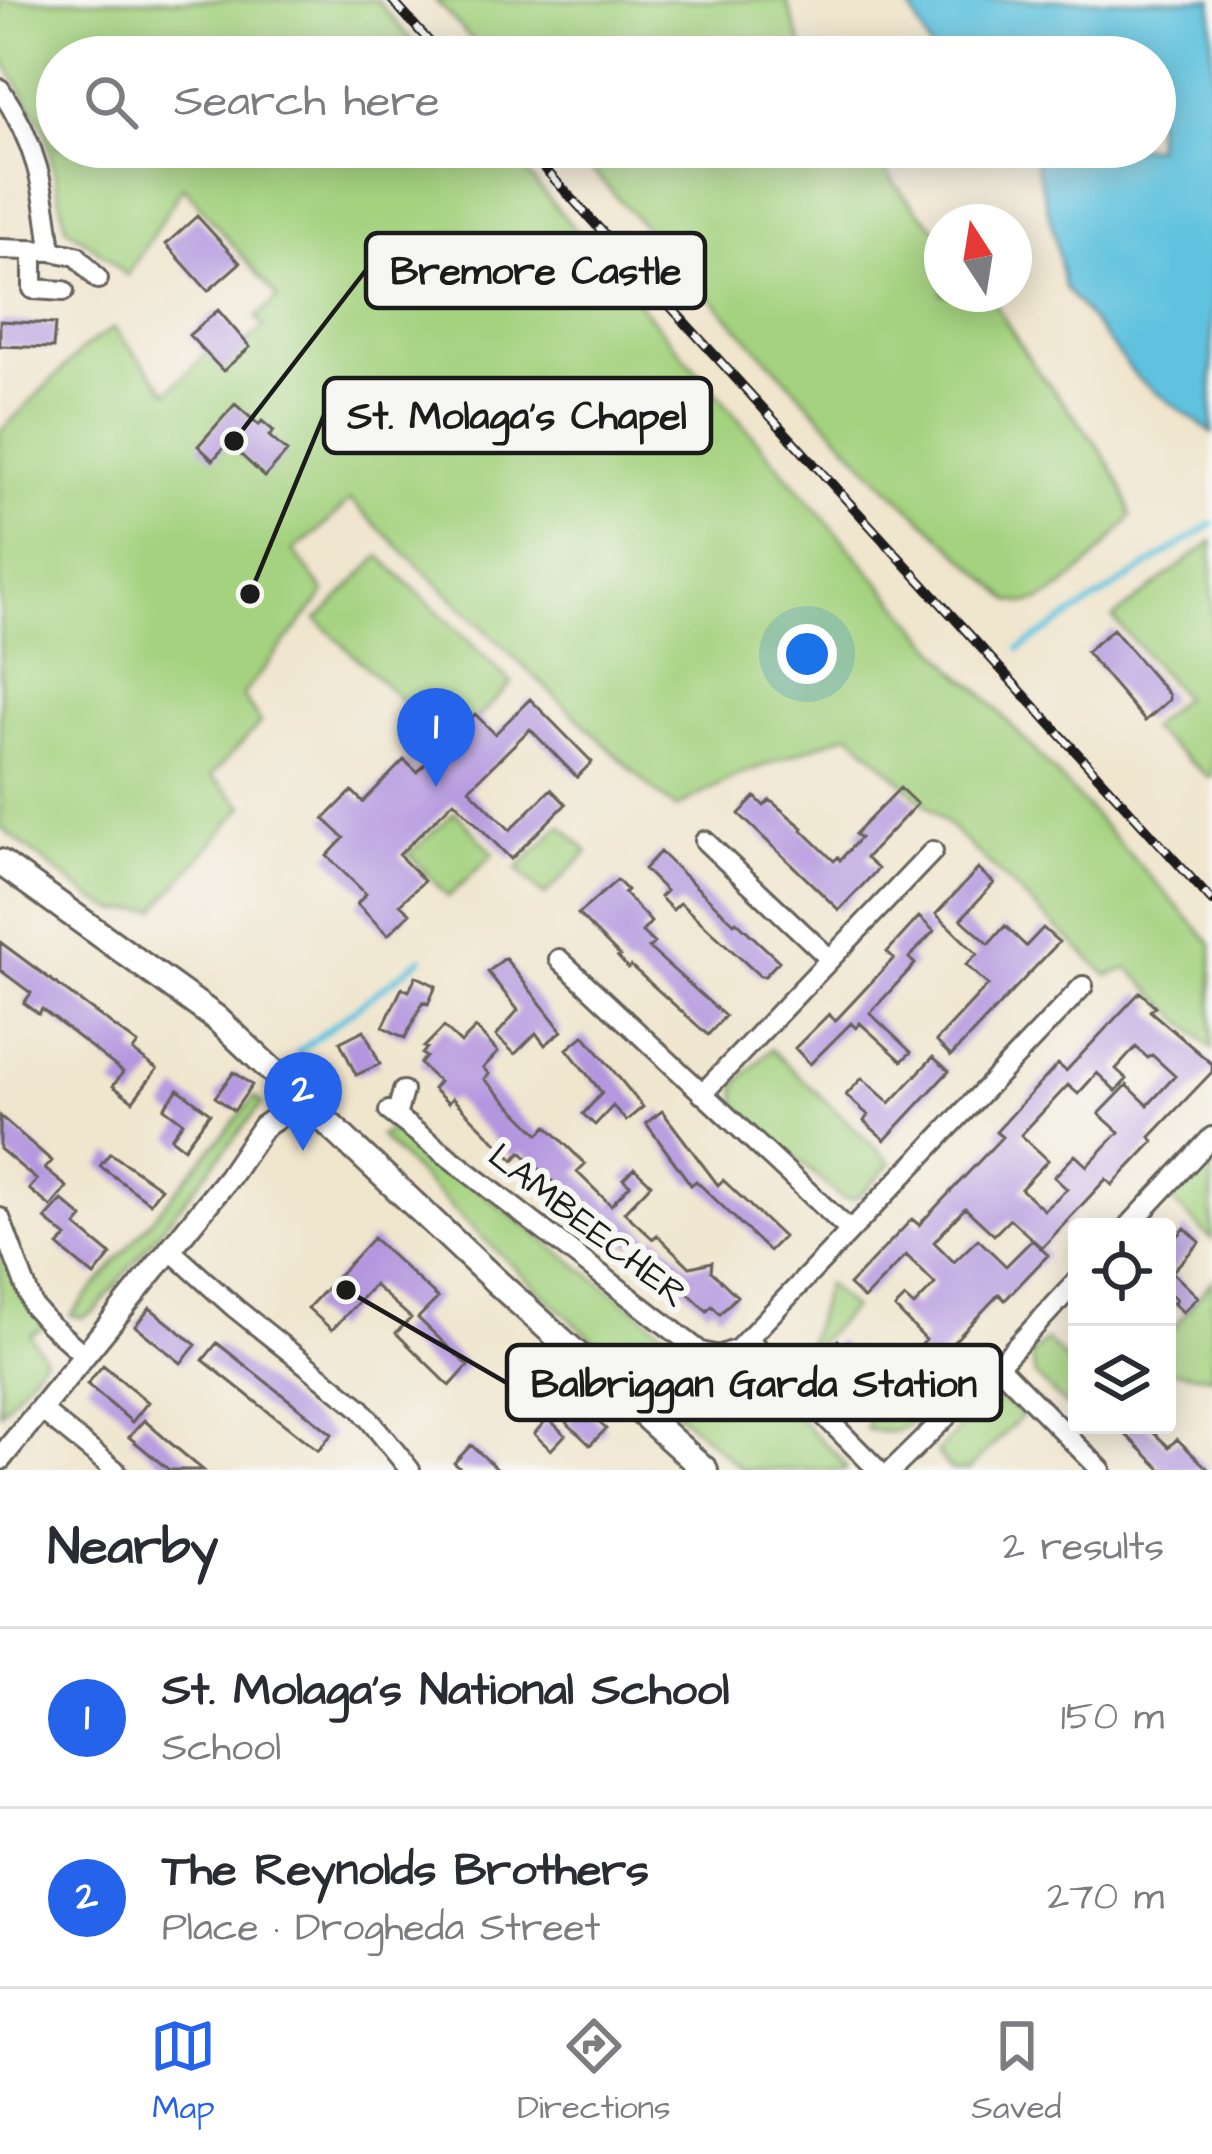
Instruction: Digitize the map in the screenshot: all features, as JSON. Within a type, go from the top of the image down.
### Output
[{"type":"main road","points":[[0,862],[216,1018],[705,1470]]},
{"type":"street","points":[[0,89],[36,161]]},
{"type":"street","points":[[38,168],[45,196],[42,251],[33,289],[64,291]]},
{"type":"street","points":[[0,249],[77,256],[98,279]]},
{"type":"street","points":[[705,842],[830,959]]},
{"type":"street","points":[[702,1094],[933,851]]},
{"type":"street","points":[[559,959],[850,1231]]},
{"type":"street","points":[[878,1470],[748,1339],[1084,986]]},
{"type":"street","name":"LAMBEECHER","points":[[403,1091],[393,1113],[701,1352],[730,1353],[748,1339]]},
{"type":"street","points":[[0,1459],[229,1177],[263,1127],[298,1094]]},
{"type":"street","points":[[1136,1218],[1212,1137]]},
{"type":"street","points":[[0,1218],[33,1306],[83,1354]]},
{"type":"street","points":[[169,1250],[360,1408],[410,1470]]},
{"type":"street","points":[[892,1470],[1068,1292]]},
{"type":"street","points":[[998,1366],[1101,1470]]},
{"type":"street","points":[[40,1409],[115,1470]]},
{"type":"green space","points":[[0,0],[377,0],[408,36],[36,36],[36,114],[0,54]]},
{"type":"green space","points":[[435,0],[786,0],[799,36],[468,36]]},
{"type":"green space","points":[[53,168],[522,168],[956,671],[979,690],[1212,944],[1212,1049],[1128,968],[1108,976],[850,733],[736,776],[676,808],[350,500],[293,550],[325,593],[242,696],[261,722],[211,776],[244,806],[156,909],[118,911],[94,900],[0,827],[0,432],[84,348],[113,328],[168,392],[209,351],[222,365],[264,327],[256,318],[278,298],[183,186],[127,276],[66,227]]},
{"type":"green space","points":[[590,168],[883,168],[924,217],[924,312],[1000,312],[1029,359],[1089,434],[1125,496],[1131,517],[1085,568],[1043,599],[1011,601],[882,482]]},
{"type":"green space","points":[[1212,541],[1210,778],[1149,729],[1183,697],[1113,618]]},
{"type":"green space","points":[[380,556],[512,683],[450,747],[317,620]]},
{"type":"green space","points":[[455,812],[494,854],[448,897],[409,854]]},
{"type":"green space","points":[[561,825],[588,852],[544,896],[517,869]]},
{"type":"green space","points":[[771,1049],[891,1163],[859,1196],[841,1198],[737,1105],[736,1084]]},
{"type":"green space","points":[[255,1097],[262,1104],[96,1310],[83,1318],[71,1315]]},
{"type":"green space","points":[[403,1132],[701,1360],[718,1367],[746,1368],[834,1452],[846,1470],[743,1470],[512,1265],[380,1136]]},
{"type":"green space","points":[[1212,1137],[1212,1240],[1162,1191]]},
{"type":"green space","points":[[0,1222],[49,1324],[30,1335],[45,1358],[0,1413]]},
{"type":"green space","points":[[1212,1280],[1212,1377],[1176,1371],[1176,1325]]},
{"type":"green space","points":[[826,1284],[852,1308],[809,1352],[806,1350]]},
{"type":"green space","points":[[1046,1340],[1068,1361],[1068,1407],[1035,1376],[1031,1355]]},
{"type":"green space","points":[[933,1398],[897,1431],[866,1429],[871,1413]]},
{"type":"green space","points":[[987,1401],[1007,1402],[1022,1416],[969,1470],[950,1470],[937,1452]]},
{"type":"water","points":[[907,0],[1212,0],[1212,433],[1139,380],[1064,287],[1037,168],[1176,168],[1176,36],[924,36]]},
{"type":"building","points":[[197,216],[240,263],[208,291],[166,244]]},
{"type":"building","points":[[218,310],[250,347],[223,371],[189,335]]},
{"type":"building","points":[[0,321],[55,324],[53,348],[0,346]]},
{"type":"building","points":[[235,404],[259,425],[262,421],[274,431],[269,436],[287,452],[265,477],[228,443],[213,460],[198,446]]},
{"type":"building","points":[[1113,629],[1169,695],[1145,721],[1086,652]]},
{"type":"building","points":[[530,699],[592,762],[577,777],[530,729],[469,789],[510,830],[551,789],[566,804],[511,859],[454,801],[399,855],[424,881],[400,904],[410,913],[388,935],[357,904],[366,894],[327,856],[344,838],[324,819],[352,791],[363,802],[404,760],[417,772],[475,714],[495,734]]},
{"type":"building","points":[[900,788],[917,804],[866,858],[878,869],[839,910],[739,814],[755,797],[764,806],[770,800],[834,861],[860,838],[855,834]]},
{"type":"building","points":[[660,852],[779,961],[765,976],[680,903],[673,910],[660,897],[666,891],[644,869]]},
{"type":"building","points":[[978,869],[994,883],[961,919],[989,944],[1005,926],[1026,946],[1043,928],[1059,942],[951,1056],[936,1041],[988,985],[966,965],[977,954],[936,914]]},
{"type":"building","points":[[617,880],[651,922],[642,932],[654,943],[649,948],[725,1016],[708,1035],[628,968],[578,914]]},
{"type":"building","points":[[919,917],[934,931],[909,958],[915,964],[870,1013],[911,1052],[902,1061],[860,1023],[856,1028],[851,1023],[810,1064],[795,1048],[829,1014],[835,1021],[894,958],[887,952]]},
{"type":"building","points":[[0,942],[138,1044],[133,1051],[157,1069],[133,1101],[113,1086],[123,1072],[42,1009],[39,1014],[24,1003],[31,993],[0,970]]},
{"type":"building","points":[[505,958],[562,1031],[545,1045],[536,1033],[515,1054],[496,1036],[518,1010],[488,972]]},
{"type":"building","points":[[416,976],[436,986],[405,1038],[383,1027],[402,988],[409,991]]},
{"type":"building","points":[[1140,992],[1155,1006],[1150,1011],[1212,1064],[1212,1072],[1112,1185],[1106,1179],[1042,1248],[1010,1219],[994,1235],[965,1208],[934,1242],[954,1262],[978,1239],[1006,1266],[1032,1240],[1048,1255],[1005,1300],[999,1294],[932,1365],[916,1351],[926,1340],[895,1308],[905,1298],[914,1306],[935,1284],[906,1255],[864,1299],[849,1285],[912,1219],[919,1225],[1002,1137],[996,1132],[1058,1064],[1066,1071]],"holes":[[[1136,1047],[1148,1058],[1152,1055],[1175,1076],[1148,1105],[1127,1085],[1099,1114],[1119,1132],[1087,1166],[1075,1155],[1054,1177],[1067,1189],[1044,1210],[1021,1189],[1048,1160],[1021,1135],[1068,1085],[1078,1094],[1097,1073],[1116,1091],[1127,1079],[1116,1069]]]},
{"type":"building","points":[[444,1027],[461,1043],[476,1028],[498,1052],[483,1068],[489,1074],[484,1079],[539,1134],[547,1126],[585,1164],[577,1172],[611,1205],[630,1185],[623,1179],[634,1168],[651,1184],[624,1212],[690,1267],[712,1262],[711,1271],[737,1296],[720,1314],[712,1306],[707,1311],[596,1214],[592,1219],[521,1152],[514,1160],[452,1098],[448,1103],[433,1089],[439,1082],[420,1064],[426,1057],[424,1047]]},
{"type":"building","points":[[364,1030],[380,1064],[356,1075],[340,1042]]},
{"type":"building","points":[[584,1035],[643,1107],[626,1121],[613,1106],[595,1125],[583,1114],[602,1093],[567,1049]]},
{"type":"building","points":[[933,1057],[949,1071],[885,1140],[846,1095],[862,1078],[890,1103]]},
{"type":"building","points":[[234,1072],[252,1085],[234,1111],[215,1097]]},
{"type":"building","points":[[178,1089],[210,1113],[184,1148],[171,1138],[183,1122],[164,1108]]},
{"type":"building","points":[[662,1111],[718,1185],[723,1180],[783,1237],[769,1251],[696,1181],[691,1185],[646,1123]]},
{"type":"building","points":[[0,1116],[52,1161],[45,1169],[67,1187],[51,1207],[29,1189],[37,1180],[0,1149]]},
{"type":"building","points":[[110,1153],[161,1188],[150,1203],[100,1166]]},
{"type":"building","points":[[62,1200],[83,1218],[76,1226],[111,1255],[94,1276],[58,1246],[67,1237],[45,1219]]},
{"type":"building","points":[[1185,1228],[1200,1242],[1176,1268],[1176,1238]]},
{"type":"building","points":[[373,1238],[438,1298],[418,1318],[468,1366],[450,1386],[396,1333],[411,1318],[374,1285],[332,1330],[308,1308]]},
{"type":"building","points":[[1176,1276],[1198,1297],[1183,1312],[1176,1306]]},
{"type":"building","points":[[150,1308],[196,1345],[181,1363],[135,1326]]},
{"type":"building","points":[[838,1340],[882,1386],[863,1404],[819,1359]]},
{"type":"building","points":[[217,1343],[332,1434],[318,1451],[203,1360]]},
{"type":"building","points":[[103,1365],[148,1402],[132,1422],[87,1384]]},
{"type":"building","points":[[583,1407],[606,1429],[590,1445],[567,1423]]},
{"type":"building","points":[[548,1418],[565,1435],[551,1450],[534,1434]]},
{"type":"building","points":[[144,1420],[203,1470],[169,1470],[129,1437]]},
{"type":"building","points":[[1125,1434],[1155,1434],[1169,1447],[1177,1439],[1209,1470],[1162,1470]]},
{"type":"building","points":[[471,1445],[498,1470],[462,1470],[454,1463]]},
{"type":"waterway","points":[[1019,649],[1212,524]]},
{"type":"waterway","points":[[298,1052],[422,958]]},
{"type":"railway","points":[[392,0],[424,36]]},
{"type":"railway","points":[[544,168],[1212,901]]},
{"type":"place","name":"Bremore Castle","points":[[234,441]]},
{"type":"place","name":"St. Molaga's Chapel","points":[[250,594]]},
{"type":"place","name":"St. Molaga's National School","points":[[436,787]]},
{"type":"place","name":"The Reynolds Brothers","points":[[303,1151]]},
{"type":"place","name":"Balbriggan Garda Station","points":[[346,1290]]}]
